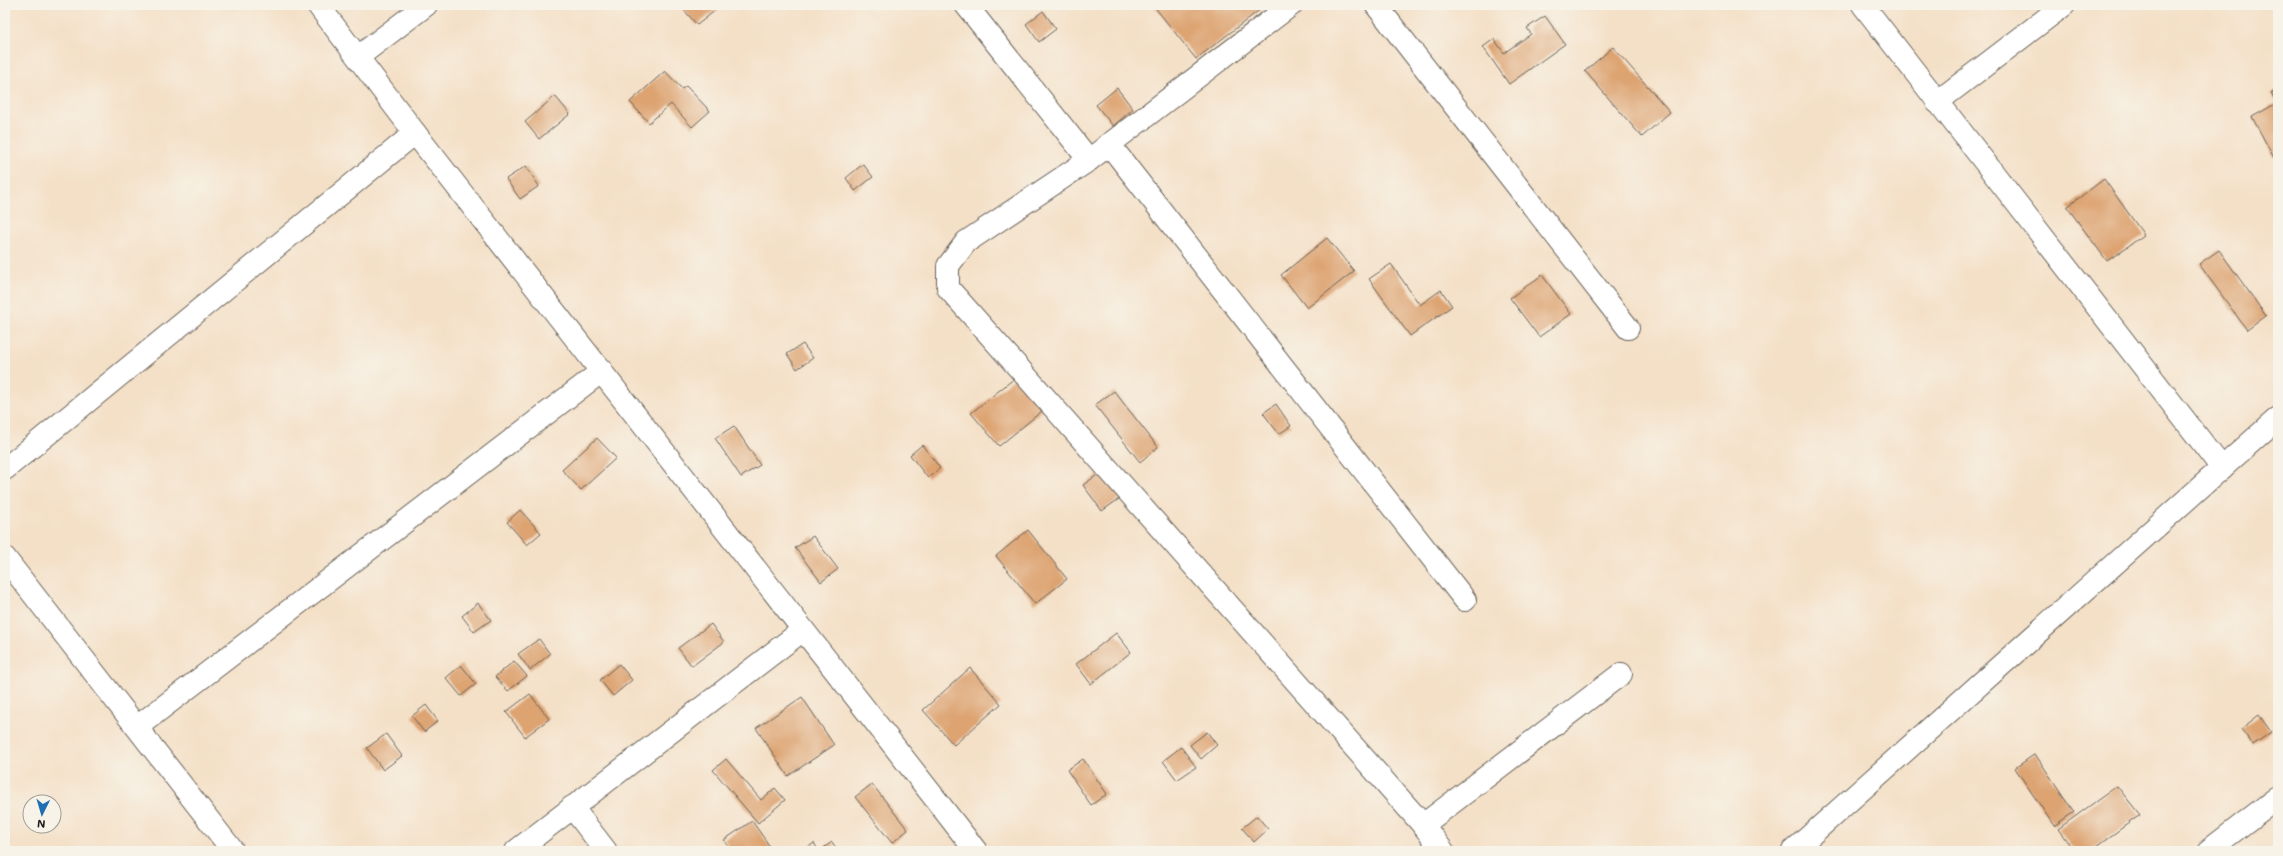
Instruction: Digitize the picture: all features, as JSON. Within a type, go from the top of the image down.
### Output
[{"type":"street","points":[[318,5],[415,133],[976,851]]},
{"type":"street","points":[[358,57],[426,5]]},
{"type":"street","points":[[966,5],[1089,160]]},
{"type":"street","points":[[1292,5],[1089,160],[966,242],[948,266],[948,288],[1423,825],[1443,851]]},
{"type":"street","points":[[1376,5],[1628,328]]},
{"type":"street","points":[[1863,5],[2222,468]]},
{"type":"street","points":[[1937,102],[2064,5]]},
{"type":"street","points":[[5,469],[415,133]]},
{"type":"street","points":[[1109,144],[1465,600]]},
{"type":"street","points":[[137,727],[602,371]]},
{"type":"street","points":[[1793,851],[2278,418]]},
{"type":"street","points":[[5,558],[233,851]]},
{"type":"street","points":[[516,851],[804,630]]},
{"type":"street","points":[[1423,825],[1621,674]]},
{"type":"street","points":[[2208,851],[2278,797]]},
{"type":"street","points":[[572,807],[606,851]]},
{"type":"building","points":[[688,5],[722,5],[697,25],[683,9]]},
{"type":"building","points":[[1153,5],[1266,5],[1196,59]]},
{"type":"building","points":[[1043,11],[1056,29],[1039,42],[1026,24]]},
{"type":"building","points":[[1545,16],[1565,44],[1509,84],[1483,47],[1494,39],[1504,53],[1531,34],[1527,28]]},
{"type":"building","points":[[1613,47],[1670,112],[1642,137],[1585,71]]},
{"type":"building","points":[[665,71],[682,89],[686,86],[710,111],[692,127],[671,104],[649,123],[630,102]]},
{"type":"building","points":[[1117,88],[1133,109],[1113,126],[1096,105]]},
{"type":"building","points":[[2278,89],[2278,156],[2274,158],[2252,117],[2277,103],[2271,93]]},
{"type":"building","points":[[555,96],[570,114],[539,139],[525,122]]},
{"type":"building","points":[[863,164],[873,177],[855,191],[846,178]]},
{"type":"building","points":[[526,166],[539,186],[520,199],[506,179]]},
{"type":"building","points":[[2104,179],[2144,235],[2107,261],[2067,207]]},
{"type":"building","points":[[1327,238],[1354,271],[1307,308],[1281,275]]},
{"type":"building","points":[[2219,250],[2266,316],[2247,330],[2199,264]]},
{"type":"building","points":[[1391,264],[1420,305],[1441,290],[1452,306],[1410,336],[1369,279]]},
{"type":"building","points":[[1542,275],[1571,314],[1539,337],[1510,298]]},
{"type":"building","points":[[803,344],[813,358],[797,369],[787,354]]},
{"type":"building","points":[[1020,374],[1047,407],[999,446],[971,413]]},
{"type":"building","points":[[1114,391],[1158,447],[1140,462],[1095,405]]},
{"type":"building","points":[[1276,404],[1291,426],[1279,434],[1263,413]]},
{"type":"building","points":[[734,426],[760,465],[741,477],[715,438]]},
{"type":"building","points":[[597,438],[616,458],[581,490],[562,470]]},
{"type":"building","points":[[922,445],[940,468],[928,478],[910,455]]},
{"type":"building","points":[[1104,470],[1123,496],[1102,511],[1083,485]]},
{"type":"building","points":[[520,510],[541,533],[527,545],[507,522]]},
{"type":"building","points":[[1028,530],[1067,579],[1035,604],[996,556]]},
{"type":"building","points":[[813,536],[838,569],[821,582],[795,548]]},
{"type":"building","points":[[478,603],[491,620],[474,632],[462,616]]},
{"type":"building","points":[[711,624],[724,642],[692,666],[678,648]]},
{"type":"building","points":[[1116,633],[1131,652],[1091,684],[1076,664]]},
{"type":"building","points":[[539,639],[550,654],[530,670],[518,654]]},
{"type":"building","points":[[514,661],[527,676],[508,691],[495,677]]},
{"type":"building","points":[[619,664],[632,680],[613,696],[600,680]]},
{"type":"building","points":[[461,665],[476,684],[461,696],[446,678]]},
{"type":"building","points":[[970,668],[1001,704],[954,745],[923,710]]},
{"type":"building","points":[[530,694],[549,719],[525,737],[506,712]]},
{"type":"building","points":[[802,697],[834,745],[788,776],[756,728]]},
{"type":"building","points":[[426,705],[438,721],[424,732],[412,716]]},
{"type":"building","points":[[2259,715],[2271,732],[2253,745],[2241,729]]},
{"type":"building","points":[[1207,732],[1217,745],[1201,759],[1190,745]]},
{"type":"building","points":[[386,734],[402,756],[383,770],[367,748]]},
{"type":"building","points":[[1181,747],[1196,767],[1177,780],[1163,761]]},
{"type":"building","points":[[2035,754],[2074,812],[2054,826],[2015,768]]},
{"type":"building","points":[[726,759],[761,800],[775,788],[785,800],[758,823],[713,770]]},
{"type":"building","points":[[1083,759],[1107,794],[1091,805],[1067,770]]},
{"type":"building","points":[[872,784],[908,830],[892,843],[855,797]]},
{"type":"building","points":[[2117,786],[2140,815],[2090,851],[2074,851],[2058,829]]},
{"type":"building","points":[[1257,816],[1268,829],[1254,842],[1242,828]]},
{"type":"building","points":[[752,821],[773,851],[732,851],[724,840]]},
{"type":"building","points":[[832,842],[838,851],[819,851]]},
{"type":"building","points":[[814,843],[819,851],[803,851]]}]
